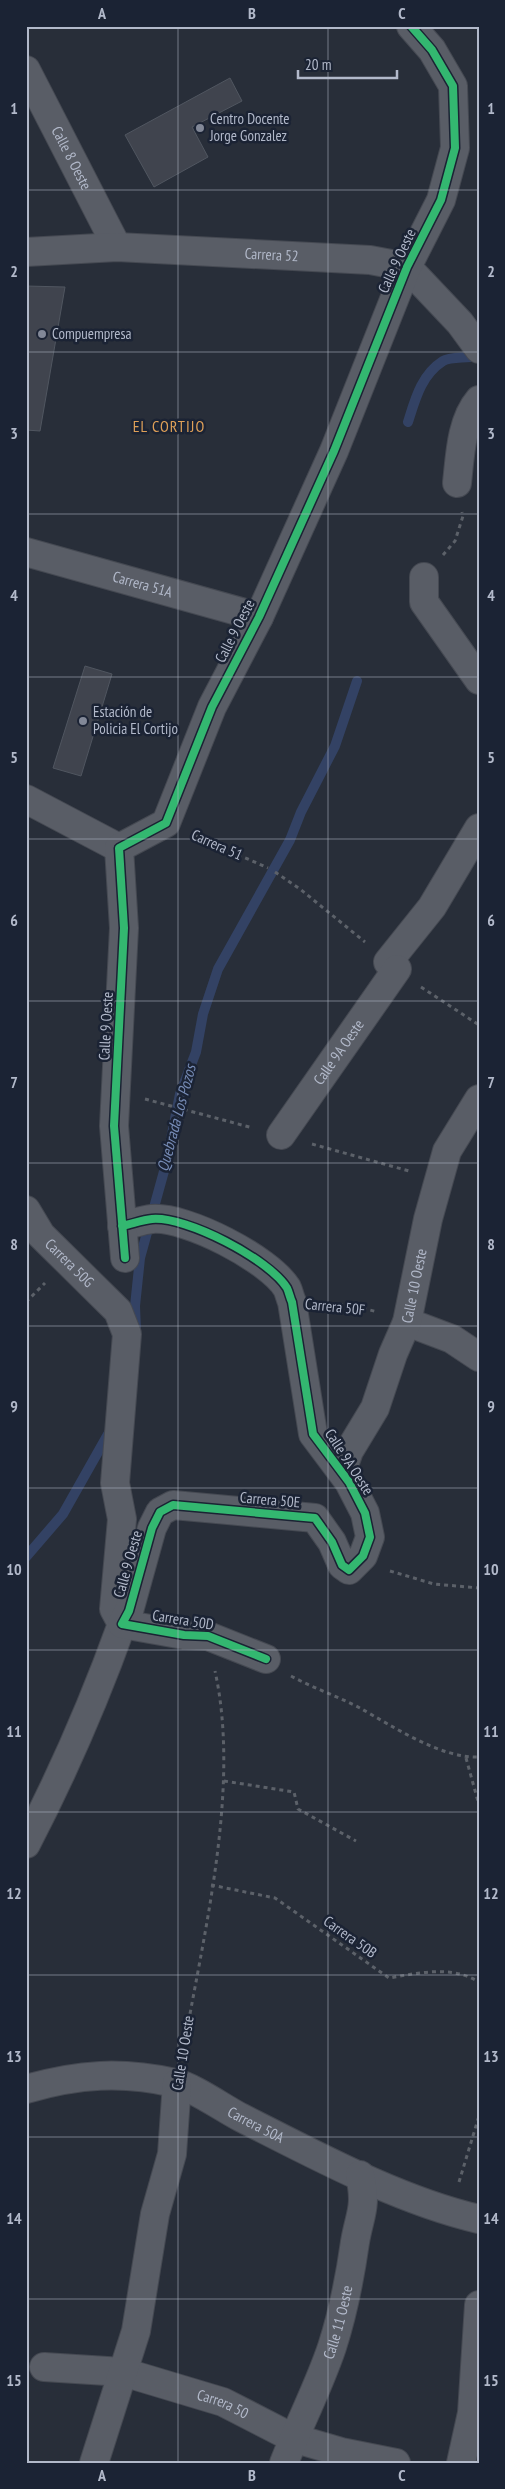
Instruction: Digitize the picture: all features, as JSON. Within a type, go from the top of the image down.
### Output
[{"type":"street","name":"Calle 9 Oeste","points":[[166,823],[212,706],[259,617],[334,451],[407,267],[441,200],[455,148],[453,86],[432,50],[411,26]]},
{"type":"street","name":"Calle 8 Oeste","points":[[26,70],[117,247]]},
{"type":"street","name":"Carrera 52","points":[[26,252],[117,247],[370,260],[407,267]]},
{"type":"street","points":[[407,267],[460,323],[479,349]]},
{"type":"street","points":[[457,483],[463,436],[473,406],[479,400]]},
{"type":"street","name":"Carrera 51A","points":[[26,552],[259,617]]},
{"type":"street","points":[[424,577],[424,602],[479,680]]},
{"type":"street","points":[[26,799],[119,848],[166,823]]},
{"type":"street","name":"Calle 9A Oeste","points":[[281,1135],[432,907],[479,828]]},
{"type":"street","name":"Calle 9 Oeste","points":[[119,848],[124,928],[114,1126],[125,1258]]},
{"type":"street","name":"Calle 10 Oeste","points":[[342,1471],[349,1451],[375,1408],[393,1354],[407,1322],[428,1219],[447,1151],[479,1099]]},
{"type":"street","name":"Carrera 50G","points":[[26,1210],[40,1235],[118,1311]]},
{"type":"street","name":"Carrera 50F","points":[[122,1226],[154,1219],[190,1226],[226,1240],[266,1268],[286,1288],[292,1302]]},
{"type":"street","name":"Calle 9A Oeste","points":[[292,1302],[314,1434],[342,1471],[365,1513],[370,1537],[356,1563]]},
{"type":"street","name":"Calle 9 Oeste","points":[[118,1311],[127,1334],[115,1483],[122,1519],[114,1610],[122,1624]]},
{"type":"street","points":[[407,1322],[452,1339],[479,1357]]},
{"type":"street","name":"Carrera 50E","points":[[160,1512],[173,1505],[315,1518],[332,1542],[342,1565],[356,1563]]},
{"type":"street","name":"Calle 9 Oeste","points":[[26,1844],[49,1801],[104,1676],[122,1624],[129,1611],[152,1528],[160,1512]]},
{"type":"street","name":"Carrera 50D","points":[[122,1624],[184,1636],[208,1636],[266,1659]]},
{"type":"street","name":"Carrera 50A","points":[[26,2089],[64,2078],[111,2074],[178,2083],[242,2118],[360,2175],[450,2213],[479,2219]]},
{"type":"street","name":"Calle 10 Oeste","points":[[94,2463],[136,2331],[155,2214],[172,2154],[178,2083]]},
{"type":"street","name":"Calle 11 Oeste","points":[[284,2463],[332,2347],[346,2296],[355,2240],[364,2211],[364,2192],[360,2175]]},
{"type":"street","points":[[461,2463],[472,2413],[479,2305]]},
{"type":"street","name":"Carrera 50","points":[[44,2367],[123,2372],[223,2402],[293,2438],[341,2452],[396,2463]]},
{"type":"path","points":[[424,577],[455,541],[463,516],[456,500],[457,483]]},
{"type":"path","points":[[356,1563],[426,1582],[479,1588]]},
{"type":"path","points":[[266,1659],[285,1673],[359,1708],[402,1733],[466,1758],[479,1757]]},
{"type":"path","points":[[466,1758],[479,1805]]},
{"type":"path","points":[[224,1781],[294,1792],[298,1809],[356,1841]]},
{"type":"path","points":[[450,2213],[479,2116]]},
{"type":"building","name":"Centro Docente Jorge Gonzalez","points":[[230,78],[242,101],[192,127],[208,157],[154,187],[125,135]]},
{"type":"building","name":"Compuempresa","points":[[26,286],[65,287],[40,431],[26,430]]},
{"type":"building","name":"Estación de Policia El Cortijo","points":[[85,666],[112,674],[81,776],[53,768]]},
{"type":"waterway","name":"Quebrada Los Pozos","points":[[408,422],[420,388],[429,373],[443,361],[470,357]]},
{"type":"waterway","name":"Quebrada Los Pozos","points":[[136,1330],[135,1306],[140,1258],[166,1164],[180,1094],[196,1052],[203,1014],[218,969],[290,840],[301,812],[335,746],[357,681]]},
{"type":"waterway","name":"Quebrada Los Pozos","points":[[26,1557],[63,1514],[111,1429]]},
{"type":"cycle path","points":[[125,1258],[114,1126],[124,928],[119,848],[166,823],[212,707],[259,617],[334,451],[407,267],[441,200],[455,148],[453,86],[432,50],[411,26]]},
{"type":"cycle path","points":[[122,1226],[152,1219],[185,1224],[205,1232],[245,1253],[263,1265],[287,1288],[292,1302],[313,1434],[349,1482],[365,1513],[370,1537],[363,1556],[349,1570],[342,1565],[332,1542],[315,1518],[173,1505],[160,1512],[152,1528],[129,1611],[122,1624],[184,1635],[208,1636],[266,1659]]},
{"type":"place","name":"Centro Docente Jorge Gonzalez","points":[[200,128]]},
{"type":"place","name":"Compuempresa","points":[[42,334]]},
{"type":"place","name":"Estación de Policia El Cortijo","points":[[83,721]]},
{"type":"district","name":"EL CORTIJO","points":[[169,426]]}]
